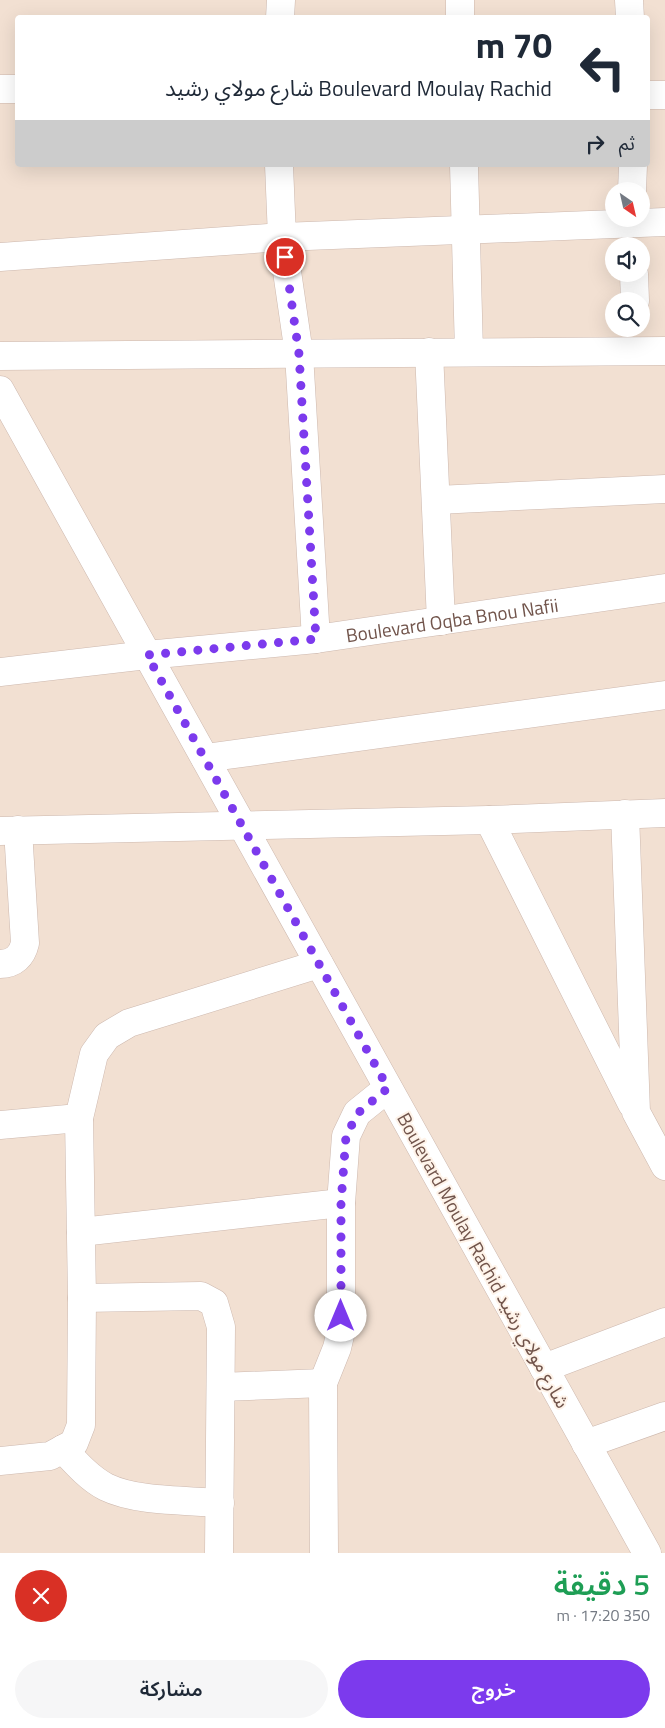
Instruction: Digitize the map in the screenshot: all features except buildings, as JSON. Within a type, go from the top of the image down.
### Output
[{"type":"street","points":[[280,15],[281,0]]},
{"type":"street","points":[[460,0],[460,15]]},
{"type":"street","points":[[629,0],[630,15]]},
{"type":"street","points":[[0,89],[15,89]]},
{"type":"street","points":[[650,95],[665,95]]},
{"type":"street","points":[[279,167],[282,237],[299,354],[316,639]]},
{"type":"street","points":[[464,167],[469,352]]},
{"type":"street","points":[[632,182],[633,167]]},
{"type":"street","points":[[0,257],[282,237],[632,230],[665,222]]},
{"type":"street","points":[[0,356],[469,352],[636,340],[665,351]]},
{"type":"street","points":[[429,352],[437,500],[440,621]]},
{"type":"street","name":"Boulevard Moulay Rachid شارع مولاي رشيد","points":[[0,390],[647,1553]]},
{"type":"street","points":[[437,500],[665,489]]},
{"type":"street","name":"Boulevard Oqba Bnou Nafii","points":[[0,672],[147,655],[316,639],[665,588]]},
{"type":"street","points":[[205,758],[665,695]]},
{"type":"street","points":[[0,964],[13,962],[19,957],[25,943],[9,830],[490,820],[665,813]]},
{"type":"street","points":[[625,814],[636,1112]]},
{"type":"street","points":[[490,820],[636,1112],[665,1166]]},
{"type":"street","points":[[0,1462],[50,1456],[74,1443],[81,1425],[82,1298],[79,1118],[94,1054],[107,1036],[129,1023],[319,964]]},
{"type":"street","points":[[324,1553],[323,1383],[338,1348],[341,1331],[341,1203],[346,1136],[351,1123],[358,1113],[388,1088]]},
{"type":"street","points":[[0,1125],[79,1118]]},
{"type":"street","points":[[81,1232],[341,1203]]},
{"type":"street","points":[[82,1298],[201,1296],[208,1299],[218,1311],[221,1327],[219,1553]]},
{"type":"street","points":[[544,1368],[665,1322]]},
{"type":"street","points":[[221,1388],[323,1383]]},
{"type":"street","points":[[586,1444],[665,1416]]},
{"type":"street","points":[[63,1449],[91,1477],[106,1486],[128,1495],[220,1503]]},
{"type":"shaded area","points":[[0,0],[665,0],[665,1553],[0,1553]]},
{"type":"route","points":[[285,257],[299,354],[316,639],[147,655],[388,1088],[358,1113],[351,1123],[346,1136],[341,1203],[341,1316]]}]
